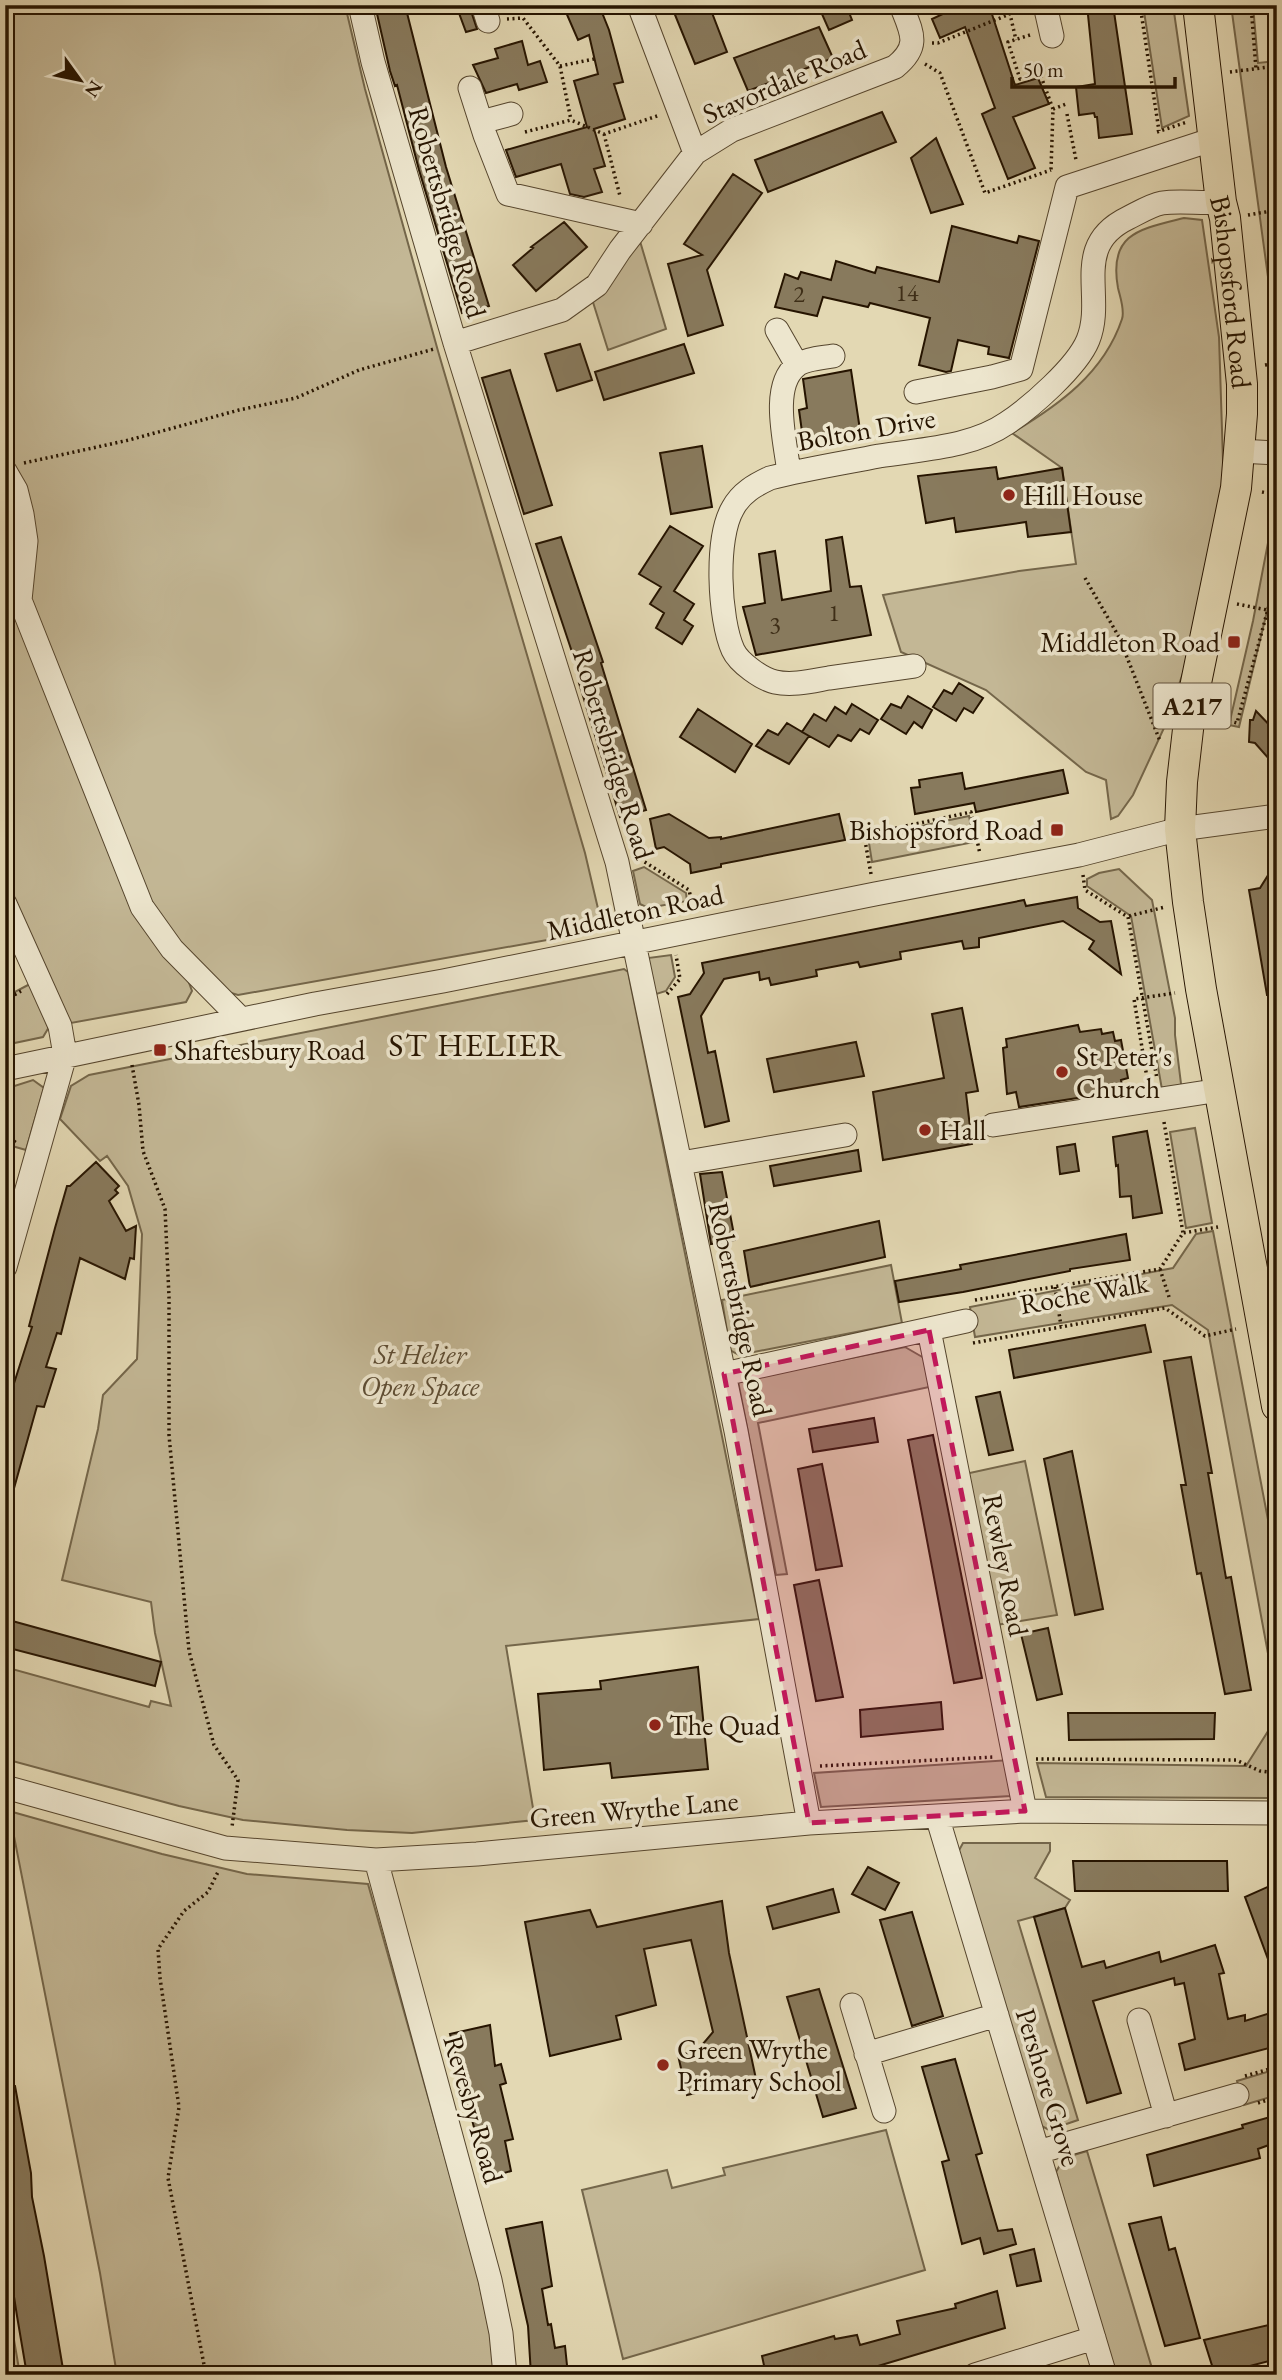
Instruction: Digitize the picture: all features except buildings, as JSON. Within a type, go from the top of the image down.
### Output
[{"type":"main road","name":"Bishopsford Road","points":[[1198,5],[1221,202],[1226,218],[1242,384],[1236,488],[1190,712],[1180,829],[1201,989],[1277,1406]]},
{"type":"street","name":"Robertsbridge Road","points":[[360,5],[373,62],[455,343],[617,862],[724,1374],[808,1823]]},
{"type":"street","points":[[639,5],[695,153]]},
{"type":"street","points":[[901,5],[913,37],[910,48]]},
{"type":"street","points":[[1045,5],[1051,33]]},
{"type":"street","name":"Stavordale Road","points":[[455,343],[562,310],[597,285],[634,223],[695,153],[732,130],[895,67],[910,48]]},
{"type":"street","points":[[470,88],[508,194],[634,223]]},
{"type":"street","points":[[481,122],[511,114]]},
{"type":"street","points":[[916,391],[1021,369],[1067,187],[1213,127]]},
{"type":"street","name":"Bolton Drive","points":[[914,666],[796,683],[774,682],[754,671],[734,654],[723,604],[724,535],[731,510],[754,486],[769,478],[930,449],[985,435],[1005,425],[1066,371],[1087,344],[1093,326],[1091,280],[1095,255],[1110,230],[1118,223],[1162,203],[1221,202]]},
{"type":"street","points":[[777,330],[797,365]]},
{"type":"street","points":[[789,473],[780,397],[785,379],[797,365],[833,356]]},
{"type":"street","points":[[1239,451],[1277,453]]},
{"type":"street","points":[[11,468],[26,541],[20,600],[142,907],[172,949],[241,1019]]},
{"type":"street","name":"Middleton Road","points":[[5,1069],[241,1019],[1079,855],[1180,829],[1277,816]]},
{"type":"street","points":[[5,904],[61,1026],[65,1055],[5,1267]]},
{"type":"street","points":[[993,1125],[1220,1090]]},
{"type":"street","points":[[681,1163],[845,1135]]},
{"type":"street","points":[[724,1374],[966,1321]]},
{"type":"street","name":"Rewley Road","points":[[929,1330],[1024,1811]]},
{"type":"street","name":"Green Wrythe Lane","points":[[5,1787],[225,1848],[376,1860],[477,1854],[808,1823],[1024,1811],[1277,1813]]},
{"type":"street","name":"Pershore Grove","points":[[937,1816],[1105,2375]]},
{"type":"street","name":"Revesby Road","points":[[376,1860],[490,2280],[501,2333],[505,2375]]},
{"type":"street","points":[[852,2005],[884,2111]]},
{"type":"street","points":[[866,2054],[997,2015]]},
{"type":"street","points":[[1139,2020],[1166,2116]]},
{"type":"street","points":[[1038,2152],[1237,2095]]},
{"type":"street","points":[[975,2375],[1094,2338]]},
{"type":"path","points":[[1140,5],[1159,131]]},
{"type":"path","points":[[1251,5],[1256,69]]},
{"type":"path","points":[[485,13],[523,18],[560,66],[571,120]]},
{"type":"path","points":[[910,48],[938,43],[1010,14],[1016,40]]},
{"type":"path","points":[[1051,33],[1008,42],[1020,79],[1039,71],[1053,110],[1051,170]]},
{"type":"path","points":[[910,48],[940,73],[985,193],[1063,166]]},
{"type":"path","points":[[560,66],[594,59]]},
{"type":"path","points":[[1206,74],[1277,66]]},
{"type":"path","points":[[1053,110],[1066,104]]},
{"type":"path","points":[[511,114],[521,133],[571,120],[604,134],[678,109]]},
{"type":"path","points":[[1068,114],[1076,161],[1088,157]]},
{"type":"path","points":[[1147,136],[1159,131],[1213,127]]},
{"type":"path","points":[[604,134],[634,223]]},
{"type":"path","points":[[11,468],[39,458],[129,440],[239,410],[296,398],[359,370],[455,343]]},
{"type":"path","points":[[1190,712],[1237,723],[1277,576]]},
{"type":"path","points":[[1085,578],[1119,637],[1161,745]]},
{"type":"path","points":[[1214,600],[1268,610]]},
{"type":"path","points":[[874,894],[864,835],[971,812],[985,872]]},
{"type":"path","points":[[1079,855],[1086,890],[1128,917],[1188,902]]},
{"type":"path","points":[[1128,917],[1156,1100]]},
{"type":"path","points":[[1201,989],[1134,999],[1183,1233],[1243,1223]]},
{"type":"path","points":[[128,1044],[139,1105],[143,1151],[165,1209],[169,1297],[169,1435],[189,1651],[214,1745],[238,1780],[232,1827]]},
{"type":"path","name":"Roche Walk","points":[[1183,1233],[1160,1269],[962,1303],[971,1343],[1165,1308],[1205,1336],[1262,1323]]},
{"type":"path","points":[[1160,1269],[1170,1300]]},
{"type":"path","points":[[1055,1287],[1061,1326]]},
{"type":"path","points":[[813,1766],[1014,1755],[1031,1758],[1236,1760],[1260,1770],[1277,1773]]},
{"type":"path","points":[[220,1824],[244,1828]]},
{"type":"path","points":[[206,2375],[168,2178],[179,2107],[158,1949],[184,1911],[208,1892],[218,1872]]},
{"type":"highlighted area","points":[[929,1330],[1025,1811],[809,1823],[724,1374]]},
{"type":"green space","points":[[5,5],[345,5],[365,89],[438,351],[585,853],[603,930],[238,995],[188,980],[192,991],[186,1002],[71,1023],[61,1010],[5,891]]},
{"type":"green space","points":[[1143,5],[1173,5],[1189,116],[1162,128]]},
{"type":"green space","points":[[1231,5],[1253,5],[1258,63],[1277,61],[1277,343]]},
{"type":"green space","points":[[1184,218],[1202,220],[1219,337],[1224,492],[1184,670],[1164,728],[1133,795],[1118,816],[1111,819],[1106,780],[1086,772],[986,690],[901,652],[883,595],[1019,571],[1076,564],[1062,468],[1012,433],[1063,399],[1104,356],[1123,315],[1116,270],[1118,255],[1123,245],[1141,230]]},
{"type":"green space","points":[[637,231],[666,329],[608,350],[592,299]]},
{"type":"green space","points":[[1277,496],[1277,570],[1239,727],[1229,725],[1253,621]]},
{"type":"green space","points":[[969,816],[974,842],[872,862],[868,837]]},
{"type":"green space","points":[[644,867],[686,893],[687,901],[648,908],[640,904],[633,871]]},
{"type":"green space","points":[[1119,869],[1152,900],[1175,1018],[1182,1092],[1163,1095],[1131,916],[1087,886],[1087,879],[1099,873]]},
{"type":"green space","points":[[671,955],[675,977],[666,991],[653,995],[648,958]]},
{"type":"green space","name":"St Helier Open Space","points":[[624,969],[628,972],[759,1619],[506,1646],[535,1820],[412,1833],[243,1820],[179,1806],[5,1759],[5,1667],[149,1707],[151,1701],[171,1706],[151,1602],[62,1580],[98,1429],[103,1395],[137,1359],[142,1234],[128,1186],[107,1156],[100,1161],[60,1119],[71,1086],[89,1075]]},
{"type":"green space","points":[[30,984],[49,1027],[43,1037],[5,1045],[5,997]]},
{"type":"green space","points":[[33,1080],[44,1088],[26,1150],[12,1146],[5,1140],[5,1089]]},
{"type":"green space","points":[[1195,1128],[1212,1223],[1186,1228],[1170,1132]]},
{"type":"green space","points":[[1213,1231],[1277,1567],[1277,1702],[1208,1330],[1172,1305],[975,1337],[970,1307],[1173,1268],[1196,1234]]},
{"type":"green space","points":[[891,1265],[902,1323],[739,1355],[730,1350],[722,1300]]},
{"type":"green space","points":[[905,1347],[931,1362],[934,1386],[758,1423],[787,1574],[776,1575],[738,1381]]},
{"type":"green space","points":[[1025,1461],[1057,1615],[996,1625],[965,1474]]},
{"type":"green space","points":[[1277,1717],[1277,1798],[1046,1797],[1037,1763],[1246,1766]]},
{"type":"green space","points":[[1010,1760],[1011,1796],[821,1807],[814,1773]]},
{"type":"green space","points":[[9,1811],[162,1854],[247,1874],[368,1884],[475,2263],[491,2338],[494,2375],[117,2375],[100,2273]]},
{"type":"green space","points":[[963,1843],[1050,1843],[1050,1851],[1035,1878],[1070,1900],[1065,1908],[1018,1921],[1078,2120],[1049,2130],[1036,2123],[957,1854]]},
{"type":"green space","points":[[1277,2069],[1277,2095],[1244,2105],[1237,2081]]},
{"type":"green space","points":[[886,2130],[925,2270],[623,2359],[582,2190],[667,2170],[672,2188],[725,2175],[723,2168]]},
{"type":"green space","points":[[1087,2151],[1154,2375],[1113,2375],[1056,2172],[1064,2158]]},
{"type":"green space","points":[[5,2287],[20,2375],[5,2375]]},
{"type":"place","name":"Hill House","points":[[1009,495]]},
{"type":"place","name":"Middleton Road","points":[[1234,642]]},
{"type":"place","name":"Bishopsford Road","points":[[1057,830]]},
{"type":"place","name":"Shaftesbury Road","points":[[160,1050]]},
{"type":"place","name":"St Peter's Church","points":[[1062,1072]]},
{"type":"place","name":"Hall","points":[[925,1130]]},
{"type":"place","name":"The Quad","points":[[655,1725]]},
{"type":"place","name":"Green Wrythe Primary School","points":[[663,2065]]},
{"type":"district","name":"ST HELIER","points":[[476,1045]]}]
